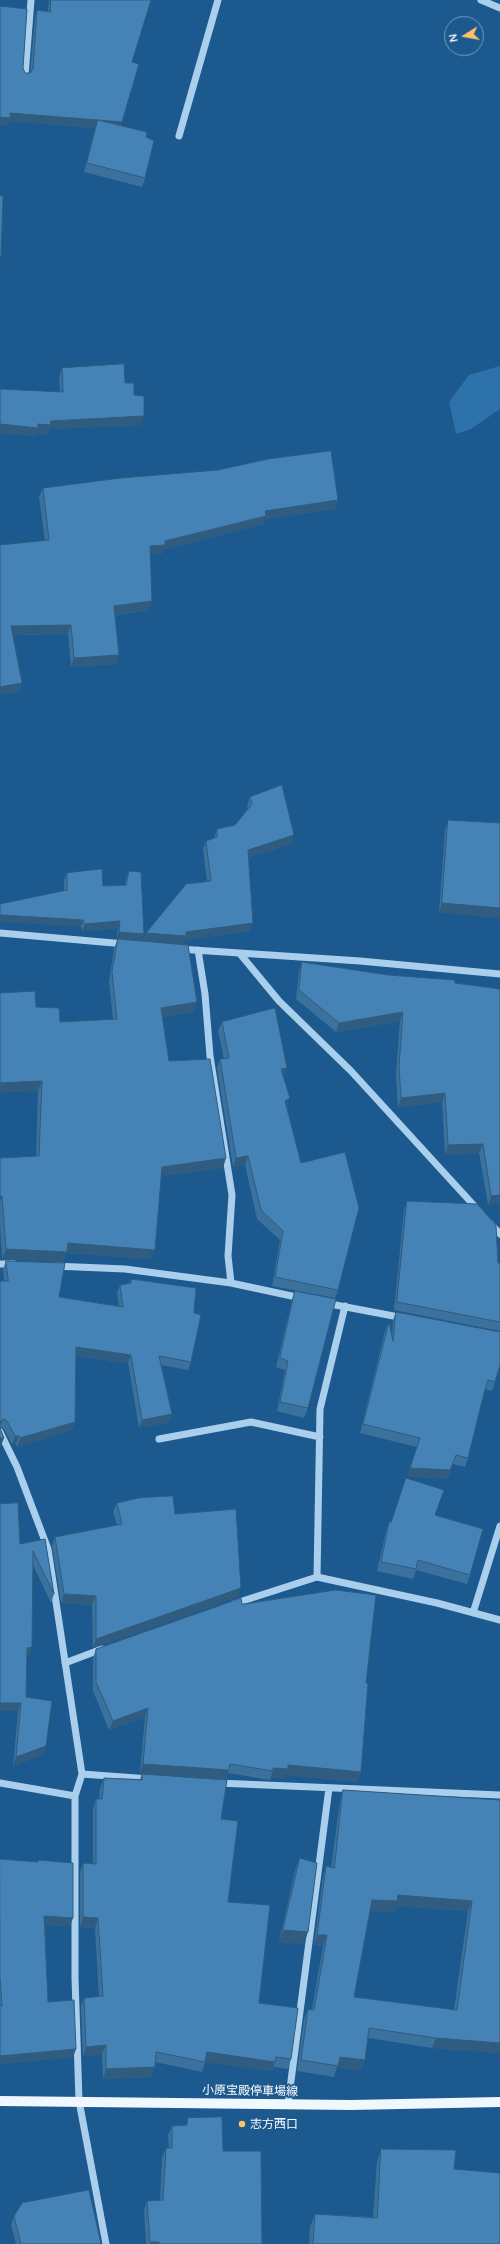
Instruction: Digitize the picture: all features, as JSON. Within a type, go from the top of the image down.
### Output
[{"type":"main road","name":"小原宝殿停車場線","points":[[0,2101],[351,2105],[500,2102]]},
{"type":"street","points":[[25,76],[31,0]]},
{"type":"street","points":[[179,136],[218,0]]},
{"type":"street","points":[[481,0],[500,8]]},
{"type":"street","points":[[0,933],[130,944]]},
{"type":"street","points":[[168,948],[241,955],[360,961],[500,974]]},
{"type":"street","points":[[198,950],[205,994],[210,1056],[232,1195],[228,1256],[231,1284]]},
{"type":"street","points":[[241,955],[279,1001],[351,1071],[500,1234]]},
{"type":"street","points":[[0,1264],[23,1265]]},
{"type":"street","points":[[47,1266],[125,1269],[231,1284],[306,1299]]},
{"type":"street","points":[[314,1301],[415,1320]]},
{"type":"street","points":[[317,1577],[320,1409],[345,1306]]},
{"type":"street","points":[[159,1439],[251,1422],[320,1437]]},
{"type":"street","points":[[0,1432],[17,1467],[48,1549],[82,1774],[75,1796],[75,1978],[79,2101],[106,2244]]},
{"type":"street","points":[[473,1613],[500,1526]]},
{"type":"street","points":[[228,1606],[317,1577],[342,1581],[500,1620]]},
{"type":"street","points":[[65,1663],[113,1645]]},
{"type":"street","points":[[82,1774],[160,1780]]},
{"type":"street","points":[[0,1783],[75,1796]]},
{"type":"street","points":[[207,1783],[500,1796]]},
{"type":"street","points":[[288,2104],[329,1788]]},
{"type":"shaded area","points":[[500,366],[500,409],[471,429],[456,434],[449,402],[469,375]]},
{"type":"building","points":[[51,0],[151,0],[132,62],[139,64],[122,122],[10,113],[10,118],[0,117],[0,6],[27,9],[23,68],[25,73],[30,73],[33,69],[37,10],[50,12]]},
{"type":"building","points":[[98,120],[147,132],[146,137],[154,141],[145,178],[87,163]]},
{"type":"building","points":[[0,195],[3,196],[1,257],[0,257]]},
{"type":"building","points":[[124,364],[125,383],[134,383],[134,395],[144,396],[144,416],[51,421],[50,425],[38,424],[38,428],[0,424],[0,389],[63,392],[62,368]]},
{"type":"building","points":[[331,451],[338,500],[265,511],[266,516],[165,541],[165,545],[150,546],[152,601],[114,606],[119,655],[74,658],[71,625],[11,626],[22,683],[0,687],[0,545],[49,540],[43,488],[121,478],[218,470],[268,459]]},
{"type":"building","points":[[282,785],[294,835],[248,850],[253,923],[186,932],[186,936],[146,933],[186,884],[211,881],[206,841],[217,837],[217,829],[235,825],[252,804],[250,797]]},
{"type":"building","points":[[448,820],[500,823],[500,908],[442,903]]},
{"type":"building","points":[[102,869],[103,886],[126,885],[129,871],[141,872],[144,934],[119,932],[120,921],[85,924],[83,920],[0,915],[0,904],[67,890],[67,873]]},
{"type":"building","points":[[118,939],[188,945],[197,1002],[161,1008],[169,1061],[210,1059],[226,1158],[162,1167],[155,1250],[68,1243],[67,1252],[6,1249],[2,1196],[0,1196],[0,1158],[39,1156],[42,1081],[0,1083],[0,993],[35,991],[36,1007],[59,1008],[60,1022],[117,1019],[112,972]]},
{"type":"building","points":[[302,962],[388,975],[455,980],[455,983],[500,989],[500,1195],[491,1196],[483,1144],[448,1145],[445,1093],[401,1098],[399,1066],[403,1012],[339,1023],[299,990]]},
{"type":"building","points":[[275,1008],[287,1068],[281,1069],[290,1098],[285,1101],[301,1163],[345,1152],[359,1208],[338,1290],[275,1277],[283,1231],[261,1210],[248,1156],[236,1158],[220,1059],[229,1058],[222,1022]]},
{"type":"building","points":[[407,1201],[477,1204],[496,1225],[498,1263],[500,1263],[500,1322],[397,1302]]},
{"type":"building","points":[[6,1261],[65,1263],[59,1297],[123,1307],[120,1285],[131,1283],[131,1279],[196,1288],[194,1313],[201,1315],[191,1362],[159,1356],[172,1414],[142,1420],[131,1355],[76,1347],[75,1422],[20,1438],[19,1436],[15,1436],[7,1421],[3,1419],[0,1422],[0,1281],[8,1281]]},
{"type":"building","points":[[295,1291],[336,1299],[308,1408],[280,1402],[288,1361],[280,1358]]},
{"type":"building","points":[[396,1312],[500,1332],[500,1365],[495,1382],[488,1380],[468,1458],[456,1455],[450,1470],[410,1468],[420,1438],[363,1424],[389,1322],[393,1341]]},
{"type":"building","points":[[0,1428],[4,1438],[0,1438]]},
{"type":"building","points":[[406,1478],[444,1490],[435,1515],[483,1529],[470,1575],[418,1560],[416,1569],[381,1562],[389,1522],[391,1522]]},
{"type":"building","points":[[173,1496],[175,1514],[236,1509],[241,1588],[96,1639],[96,1596],[64,1594],[55,1537],[122,1524],[117,1503],[138,1498]]},
{"type":"building","points":[[18,1503],[20,1544],[45,1539],[54,1594],[33,1551],[32,1647],[27,1648],[26,1697],[52,1701],[46,1746],[16,1757],[21,1703],[0,1703],[0,1504]]},
{"type":"building","points":[[336,1590],[376,1595],[366,1683],[368,1683],[361,1772],[288,1765],[288,1769],[273,1768],[273,1771],[230,1764],[229,1770],[143,1764],[148,1708],[113,1721],[96,1682],[96,1649],[241,1598],[242,1604]]},
{"type":"building","points":[[142,1774],[227,1780],[221,1819],[238,1821],[228,1902],[270,1905],[259,2003],[298,2008],[291,2059],[276,2057],[275,2062],[207,2052],[205,2062],[156,2052],[155,2067],[106,2069],[106,2045],[86,2047],[84,1998],[103,1996],[98,1918],[83,1917],[83,1863],[96,1864],[96,1799],[102,1799],[104,1778],[142,1780]]},
{"type":"building","points":[[343,1790],[500,1800],[500,2043],[436,2038],[369,2028],[365,2060],[340,2057],[338,2066],[301,2060],[308,2009],[314,2010],[327,1935],[317,1935],[326,1866],[334,1868]],"holes":[[[398,1895],[472,1901],[457,2010],[354,1997],[372,1900],[397,1901]]]},
{"type":"building","points":[[300,1858],[317,1863],[308,1932],[283,1930]]},
{"type":"building","points":[[0,1859],[73,1863],[73,1918],[44,1916],[48,2002],[74,2000],[76,2049],[0,2056],[0,2006],[2,2006],[0,1978]]},
{"type":"building","points":[[222,2117],[223,2151],[261,2151],[262,2244],[159,2244],[159,2242],[150,2242],[147,2201],[163,2200],[166,2148],[172,2148],[172,2126],[187,2125],[188,2118]]},
{"type":"building","points":[[381,2149],[456,2150],[454,2169],[500,2173],[500,2244],[313,2244],[315,2214],[377,2218]]},
{"type":"building","points":[[89,2190],[101,2244],[21,2244],[14,2216],[22,2203]]},
{"type":"place","name":"志方西口","points":[[242,2124]]}]
